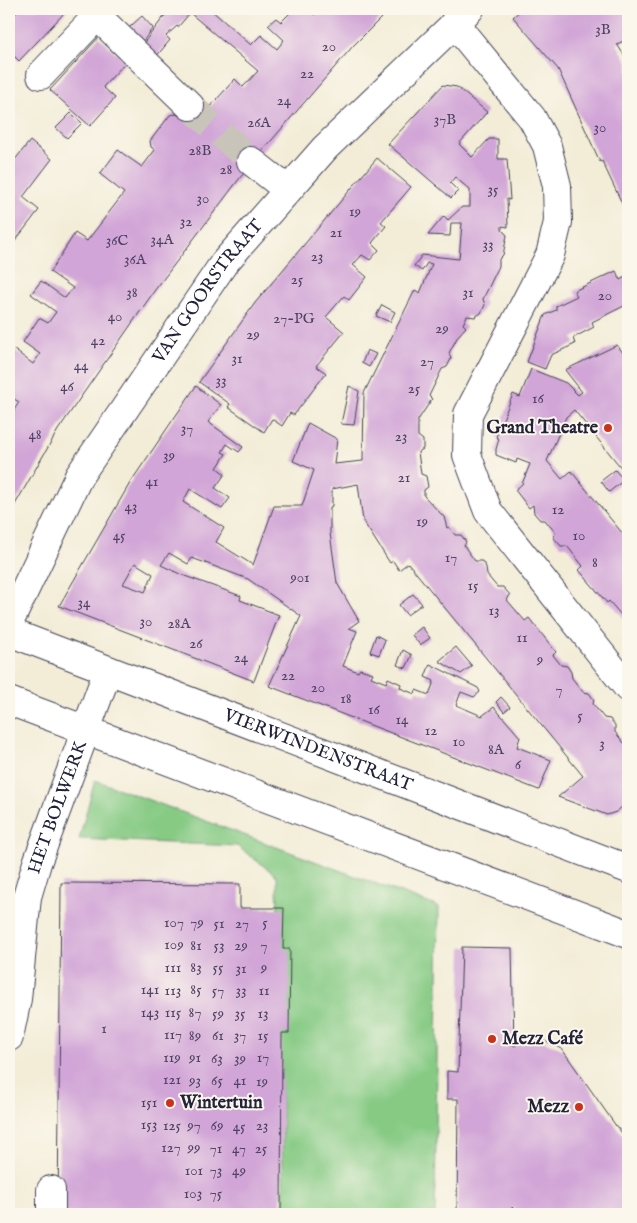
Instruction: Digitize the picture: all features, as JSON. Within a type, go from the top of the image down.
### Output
[{"type":"street","points":[[41,75],[97,16],[190,106]]},
{"type":"street","name":"VAN GOORSTRAAT","points":[[9,623],[79,476],[224,263],[325,148],[462,16]]},
{"type":"street","points":[[462,16],[532,118],[547,146],[557,186],[558,222],[550,255],[468,414],[467,455],[488,511],[628,688]]},
{"type":"street","points":[[251,161],[288,190]]},
{"type":"street","name":"VIERWINDENSTRAAT","points":[[9,632],[628,869]]},
{"type":"street","name":"HET BOLWERK","points":[[9,1037],[17,999],[27,897],[84,731],[108,670]]},
{"type":"street","points":[[9,701],[84,731],[628,934]]},
{"type":"green space","points":[[95,780],[439,907],[435,1214],[284,1214],[277,876],[237,846],[79,839]]},
{"type":"building","points":[[20,9],[68,9],[19,61],[9,51],[9,20]]},
{"type":"building","points":[[170,9],[210,9],[251,45],[261,35],[277,49],[284,40],[268,25],[276,18],[281,22],[294,9],[308,9],[314,15],[320,9],[390,9],[353,46],[246,170],[155,290],[58,430],[13,508],[9,506],[9,418],[19,402],[9,396],[9,355],[13,349],[33,364],[40,354],[23,342],[39,318],[48,323],[56,312],[31,294],[41,281],[65,298],[73,288],[50,272],[75,233],[87,241],[124,193],[100,174],[118,150],[142,167],[155,150],[151,147],[150,141],[170,115],[176,114],[181,117],[196,97],[208,109],[235,79],[243,87],[258,71],[190,13],[178,27],[166,36],[170,40],[155,58],[142,45]]},
{"type":"building","points":[[522,9],[628,9],[628,39],[617,44],[628,62],[628,109],[624,111],[628,120],[628,216],[602,161],[600,162],[558,69],[513,17]]},
{"type":"building","points":[[142,16],[153,28],[139,46],[123,33]]},
{"type":"building","points":[[99,37],[126,62],[103,87],[115,98],[90,126],[50,90]]},
{"type":"building","points":[[443,85],[457,87],[487,112],[459,144],[472,157],[489,139],[498,139],[498,159],[507,159],[510,200],[507,199],[508,227],[502,226],[502,230],[507,235],[503,255],[499,259],[499,266],[483,299],[485,305],[481,313],[475,317],[467,316],[463,324],[466,327],[458,336],[449,353],[451,359],[447,367],[442,369],[429,396],[432,399],[418,420],[418,436],[423,440],[423,449],[418,452],[421,474],[426,476],[428,487],[424,490],[424,496],[444,517],[447,528],[449,527],[455,535],[461,535],[466,542],[464,546],[475,561],[482,561],[486,567],[487,575],[497,587],[503,587],[510,595],[507,600],[525,621],[529,618],[556,652],[553,655],[561,665],[567,666],[572,678],[583,692],[589,693],[594,700],[593,704],[604,718],[610,719],[615,725],[615,732],[624,743],[628,739],[628,802],[616,812],[607,815],[558,797],[583,776],[408,563],[399,570],[393,561],[390,563],[363,521],[358,484],[332,489],[332,506],[330,507],[330,533],[337,583],[359,621],[349,628],[357,631],[343,666],[358,672],[360,669],[373,673],[371,677],[386,683],[388,678],[401,684],[400,688],[415,694],[416,690],[429,695],[434,681],[425,677],[430,664],[478,688],[480,692],[474,697],[461,692],[456,705],[482,716],[494,707],[520,737],[517,747],[551,760],[539,790],[269,686],[301,616],[248,579],[192,558],[188,564],[169,553],[161,565],[182,575],[241,596],[240,600],[279,615],[254,681],[59,606],[130,483],[196,386],[221,405],[208,422],[243,447],[239,452],[227,444],[222,452],[226,454],[217,468],[225,474],[215,488],[230,498],[222,509],[190,489],[183,502],[224,528],[216,542],[253,565],[274,506],[302,506],[314,470],[293,461],[308,423],[337,439],[334,464],[363,461],[364,393],[415,290],[420,293],[432,264],[427,263],[422,271],[414,266],[422,255],[459,259],[462,223],[451,223],[450,236],[428,235],[444,216],[448,220],[462,207],[470,207],[470,190],[455,177],[450,183],[458,191],[451,198],[388,144]],"holes":[[[135,563],[153,574],[145,592],[123,584]]]},
{"type":"building","points":[[71,113],[82,123],[67,138],[56,128]]},
{"type":"building","points":[[30,141],[52,159],[23,197],[39,210],[9,249],[9,167]]},
{"type":"building","points":[[377,158],[411,187],[381,222],[386,226],[372,243],[379,250],[370,260],[362,255],[353,265],[367,277],[349,300],[344,296],[326,317],[344,332],[316,366],[326,373],[294,415],[290,413],[282,426],[272,419],[264,432],[228,407],[230,404],[199,382],[255,303]]},
{"type":"building","points":[[616,271],[620,280],[627,276],[628,304],[592,322],[594,327],[573,338],[575,344],[551,355],[545,369],[527,362],[545,315],[556,310],[556,306],[577,296],[574,291]]},
{"type":"building","points":[[382,305],[395,312],[390,322],[376,316]]},
{"type":"building","points":[[617,345],[624,354],[628,350],[628,476],[574,410],[566,417],[547,461],[562,479],[571,471],[628,540],[628,623],[609,601],[607,603],[579,570],[583,566],[567,546],[561,546],[554,538],[555,532],[545,520],[540,520],[534,513],[533,505],[529,508],[515,490],[522,484],[530,464],[517,459],[516,463],[496,455],[499,439],[496,437],[513,394],[520,397],[531,369],[566,383],[578,395],[582,392],[565,370]]},
{"type":"building","points":[[367,350],[376,354],[369,367],[362,363]]},
{"type":"building","points":[[349,386],[359,391],[354,425],[341,424]]},
{"type":"building","points":[[615,470],[624,480],[609,492],[601,481]]},
{"type":"building","points":[[413,594],[422,604],[407,615],[399,605]]},
{"type":"building","points":[[422,627],[430,638],[420,645],[412,635]]},
{"type":"building","points":[[376,635],[385,640],[379,655],[370,652]]},
{"type":"building","points":[[456,647],[472,666],[461,674],[439,661]]},
{"type":"building","points":[[403,650],[412,655],[406,668],[397,665]]},
{"type":"building","points":[[501,697],[510,707],[504,712],[496,702]]},
{"type":"building","name":"Wintertuin","points":[[61,883],[240,884],[240,908],[284,908],[283,949],[290,949],[289,1033],[282,1033],[281,1214],[58,1213]]},
{"type":"building","points":[[462,947],[512,948],[514,1046],[525,1041],[535,1040],[544,1041],[562,1049],[628,1140],[628,1214],[519,1214],[512,1207],[512,1214],[457,1214],[458,1099],[447,1099],[447,1071],[458,1072]]},
{"type":"tunnel","points":[[190,106],[251,161]]},
{"type":"place","name":"Grand Theatre","points":[[608,428]]},
{"type":"place","name":"Mezz Café","points":[[492,1039]]},
{"type":"place","name":"Wintertuin","points":[[170,1103]]},
{"type":"place","name":"Mezz","points":[[579,1107]]}]
